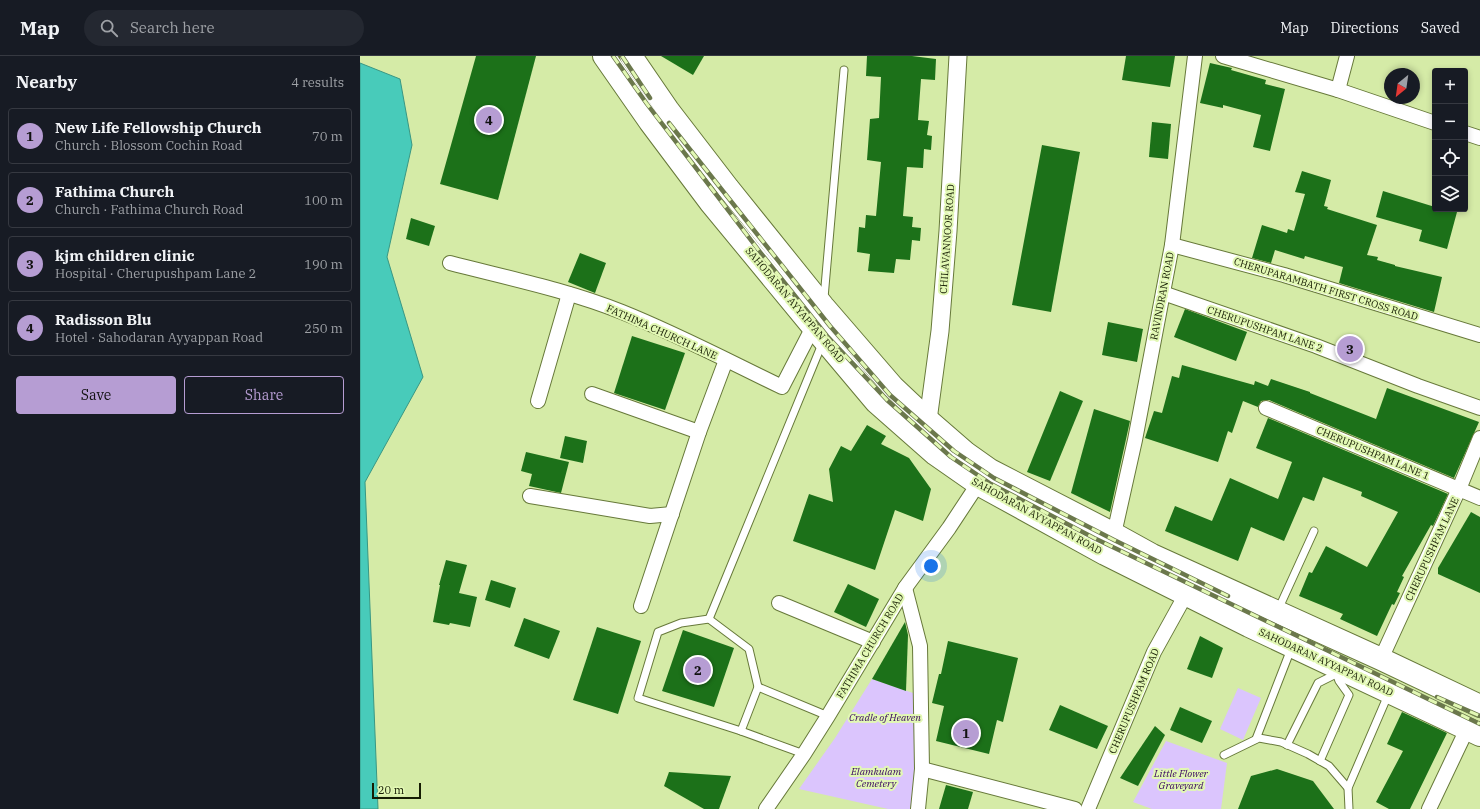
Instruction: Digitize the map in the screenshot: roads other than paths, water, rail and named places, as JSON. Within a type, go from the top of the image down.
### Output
[{"type":"main road","name":"SAHODARAN AYYAPPAN ROAD","points":[[604,56],[650,122],[710,202],[818,334],[876,402],[935,454],[1114,534],[1152,555],[1381,659],[1480,706]]},
{"type":"main road","name":"SAHODARAN AYYAPPAN ROAD","points":[[631,56],[677,122],[823,306],[893,387],[984,477],[1105,554],[1185,596],[1292,647],[1337,671],[1389,692],[1473,732]]},
{"type":"street","name":"CHILAVANNOOR ROAD","points":[[928,420],[940,331],[948,231],[958,56]]},
{"type":"street","name":"RAVINDRAN ROAD","points":[[1114,534],[1136,433],[1172,245],[1195,56]]},
{"type":"street","points":[[1223,56],[1338,90],[1432,122]]},
{"type":"street","points":[[1338,90],[1347,56]]},
{"type":"street","points":[[1468,134],[1480,138]]},
{"type":"street","name":"CHERUPARAMBATH FIRST CROSS ROAD","points":[[1172,245],[1284,274],[1480,335]]},
{"type":"street","name":"FATHIMA CHURCH LANE","points":[[450,263],[569,294],[622,312],[782,387],[818,334]]},
{"type":"street","name":"CHERUPUSHPAM LANE 2","points":[[1163,293],[1316,346],[1418,386],[1480,408]]},
{"type":"street","points":[[538,401],[569,294]]},
{"type":"street","points":[[641,606],[726,360]]},
{"type":"street","points":[[592,394],[700,432]]},
{"type":"street","name":"CHERUPUSHPAM LANE 1","points":[[1266,408],[1480,498]]},
{"type":"street","name":"CHERUPUSHPAM LANE","points":[[1381,659],[1459,489],[1480,438]]},
{"type":"street","name":"FATHIMA CHURCH ROAD","points":[[766,809],[828,716],[905,588],[984,477]]},
{"type":"street","points":[[530,496],[650,516],[672,514]]},
{"type":"street","points":[[905,588],[920,646],[922,769],[918,809]]},
{"type":"street","name":"CHERUPUSHPAM ROAD","points":[[1088,809],[1154,652],[1185,596]]},
{"type":"street","points":[[779,603],[873,642]]},
{"type":"street","points":[[1429,809],[1473,732]]},
{"type":"street","points":[[922,769],[1075,809]]},
{"type":"lane","points":[[823,306],[844,70]]},
{"type":"lane","points":[[709,619],[818,334]]},
{"type":"lane","points":[[1277,612],[1314,530]]},
{"type":"lane","points":[[741,731],[758,686],[748,649],[709,619],[681,623],[658,632],[638,698],[741,731],[804,754]]},
{"type":"lane","points":[[1256,739],[1292,647]]},
{"type":"lane","points":[[1287,745],[1318,683],[1337,671],[1349,696],[1320,761]]},
{"type":"lane","points":[[758,686],[828,716]]},
{"type":"lane","points":[[1349,809],[1348,788],[1389,692]]},
{"type":"lane","points":[[1224,755],[1259,738],[1287,745],[1329,766],[1348,788]]},
{"type":"water","points":[[360,63],[400,79],[412,145],[387,257],[423,377],[365,482],[378,809],[360,809]]},
{"type":"railway","points":[[613,56],[647,104],[760,252],[827,336],[887,400],[951,457],[991,484],[1094,538],[1480,724]]},
{"type":"railway","points":[[622,56],[650,98]]},
{"type":"railway","points":[[669,123],[830,326],[890,395],[954,451],[994,478],[1114,540],[1228,596]]},
{"type":"railway","points":[[1437,697],[1480,716]]},
{"type":"place","name":"Radisson Blu","points":[[489,120]]},
{"type":"place","name":"kjm children clinic","points":[[1350,349]]},
{"type":"place","name":"Fathima Church","points":[[698,670]]},
{"type":"place","name":"New Life Fellowship Church","points":[[966,733]]},
{"type":"park label","name":"Cradle of Heaven","points":[[885,717]]},
{"type":"park label","name":"Elamkulam Cemetery","points":[[876,776]]},
{"type":"park label","name":"Little Flower Graveyard","points":[[1181,778]]}]
